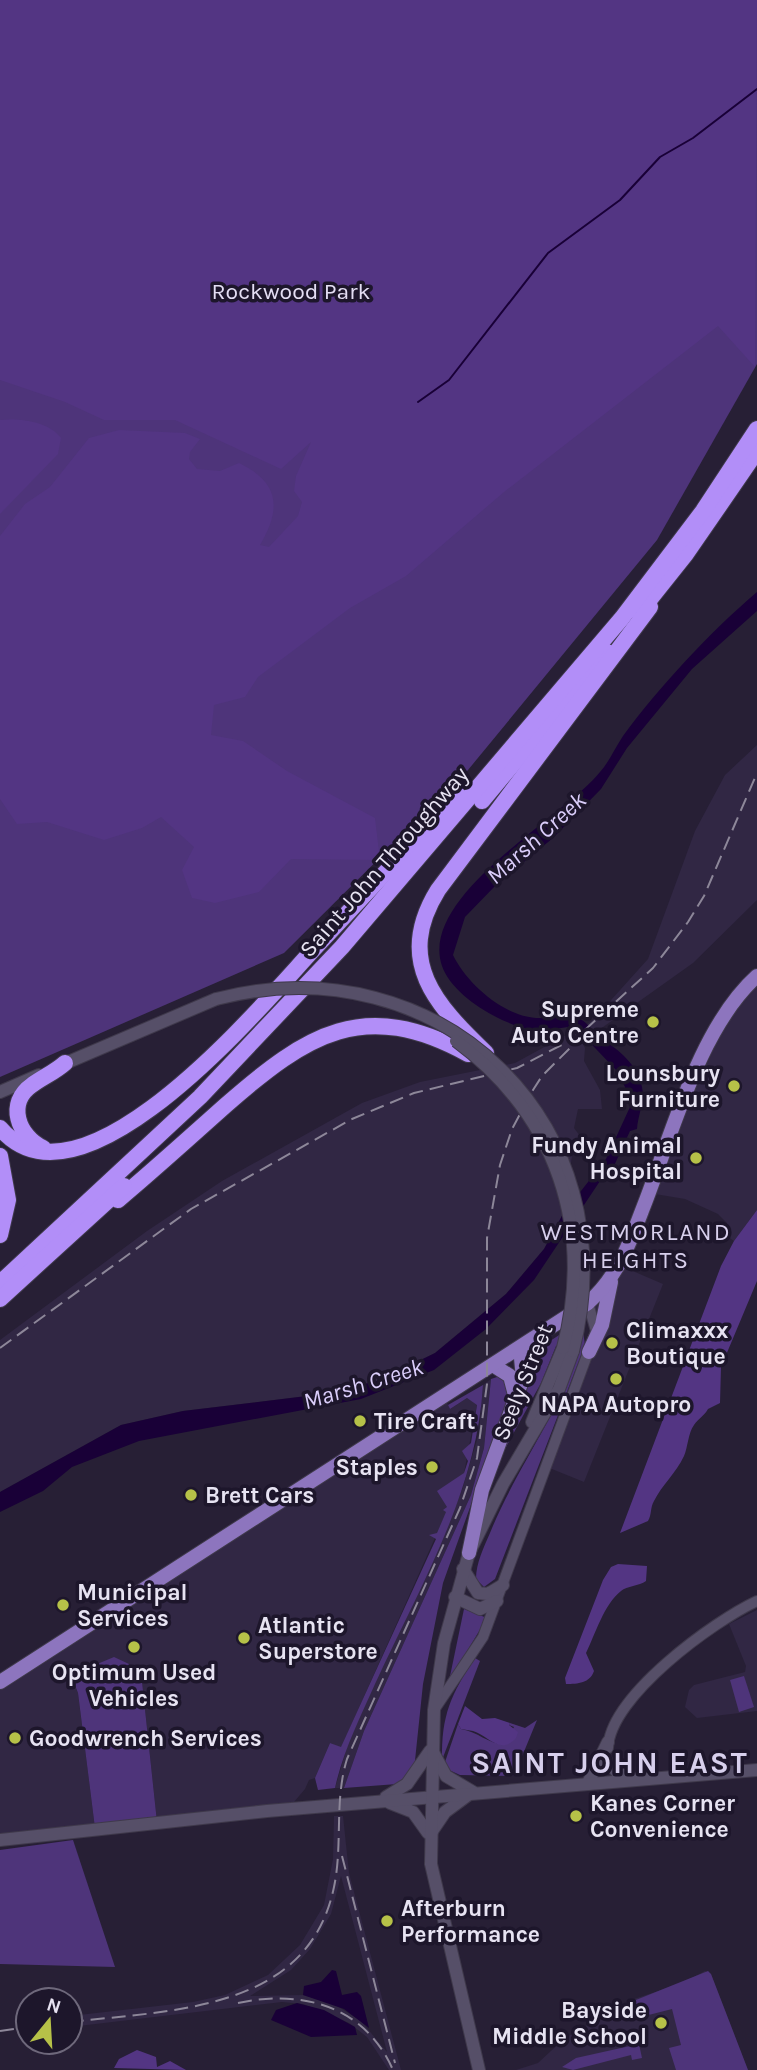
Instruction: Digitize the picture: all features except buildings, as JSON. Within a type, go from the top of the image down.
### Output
[{"type":"highway","name":"Saint John Throughway","points":[[0,1283],[144,1152],[254,1042],[405,875],[630,608],[703,511],[757,429]]},
{"type":"highway","name":"Saint John Throughway","points":[[0,1299],[52,1255],[209,1103],[352,952],[686,554],[757,451]]},
{"type":"highway","points":[[480,1055],[447,1015],[424,973],[421,933],[429,905],[636,628],[686,554]]},
{"type":"highway","points":[[0,1128],[23,1147],[40,1152],[55,1152],[75,1148],[104,1136],[169,1096],[191,1078],[528,727]]},
{"type":"highway","points":[[52,1255],[259,1076],[299,1047],[320,1037],[366,1026],[409,1029],[480,1055]]},
{"type":"highway","points":[[55,1152],[29,1140],[21,1130],[18,1108],[24,1093],[32,1085],[65,1063]]},
{"type":"highway","points":[[0,1235],[9,1200],[1,1161]]},
{"type":"main road","points":[[0,1682],[589,1303],[621,1266],[709,1041],[730,1006],[757,976]]},
{"type":"main road","name":"Seely Street","points":[[0,1092],[171,1019],[217,1003],[285,994],[319,993],[359,999],[413,1017],[480,1055],[527,1112],[556,1168],[570,1220],[574,1252],[574,1290],[568,1349],[559,1389],[503,1484],[463,1569],[454,1597],[431,1748],[431,1864],[479,2070]]},
{"type":"main road","points":[[589,1352],[602,1325],[613,1277]]},
{"type":"main road","points":[[560,1322],[579,1324],[588,1329],[591,1339],[589,1352]]},
{"type":"main road","points":[[469,1553],[482,1490],[523,1378],[520,1348]]},
{"type":"main road","points":[[493,1365],[513,1380],[514,1404]]},
{"type":"main road","points":[[463,1569],[478,1593],[488,1594],[503,1585]]},
{"type":"main road","points":[[454,1597],[480,1609],[497,1601]]},
{"type":"main road","points":[[588,1783],[608,1742]]},
{"type":"main road","points":[[376,1801],[407,1784],[431,1748],[446,1776],[474,1792]]},
{"type":"main road","points":[[609,1763],[617,1772],[640,1779]]},
{"type":"main road","points":[[0,1840],[430,1796],[757,1770]]},
{"type":"main road","points":[[376,1801],[408,1808],[420,1818],[429,1835],[452,1806],[474,1792]]},
{"type":"street","points":[[435,1710],[477,1649],[497,1601],[597,1331],[589,1303]]},
{"type":"street","points":[[612,1782],[608,1742],[629,1703],[650,1677],[716,1623],[757,1601]]},
{"type":"shaded area","points":[[757,745],[757,900],[693,963],[582,1042],[585,1048],[584,1061],[600,1090],[602,1109],[578,1109],[574,1128],[583,1140],[583,1149],[572,1156],[563,1214],[544,1249],[506,1294],[435,1353],[378,1381],[315,1395],[183,1411],[121,1425],[0,1492],[0,1340],[147,1231],[222,1181],[362,1103],[420,1082],[515,1063],[570,1033],[575,1034],[594,1019],[648,959],[695,831],[725,775]]},
{"type":"shaded area","points":[[757,976],[757,1210],[734,1241],[727,1236],[727,1223],[718,1214],[685,1199],[649,1193],[703,1053]]},
{"type":"shaded area","points":[[621,1266],[663,1284],[584,1482],[547,1467],[596,1331],[588,1303]]},
{"type":"shaded area","points":[[491,1379],[484,1448],[471,1495],[364,1731],[344,1788],[335,1788],[349,1740],[462,1490],[479,1433],[483,1385]]},
{"type":"shaded area","points":[[444,1396],[450,1409],[467,1398],[477,1404],[464,1473],[341,1748],[330,1743],[315,1778],[309,1780],[288,1809],[157,1822],[141,1672],[71,1675],[78,1693],[95,1828],[0,1840],[0,1682]]},
{"type":"shaded area","points":[[757,1610],[757,1711],[697,1718],[685,1707],[689,1690],[694,1685],[745,1672],[746,1666],[729,1624]]},
{"type":"shaded area","points":[[334,1816],[343,1816],[349,1873],[401,2070],[389,2070],[367,2037],[349,2023],[303,2004],[282,2002],[84,2025],[84,2014],[193,2002],[225,1995],[268,1975],[300,1945],[324,1905],[333,1859]],"holes":[[[341,1876],[387,2052],[361,2021],[334,2004],[303,1995],[250,1996],[291,1970],[310,1949],[331,1914]]]},
{"type":"shaded area","name":"Bayside Middle School","points":[[705,1971],[711,1974],[748,2070],[516,2070],[538,2063],[565,2038],[631,2000],[682,1983]]},
{"type":"green space","name":"Rockwood Park","points":[[0,0],[757,0],[757,364],[657,540],[468,770],[284,953],[0,1077]]},
{"type":"green space","name":"Rockwood Park","points":[[0,0],[757,0],[755,367],[718,326],[504,492],[406,576],[350,608],[258,677],[245,697],[214,705],[211,735],[243,741],[287,771],[375,818],[380,860],[291,859],[259,892],[215,903],[192,898],[182,870],[194,847],[161,817],[142,828],[104,840],[47,822],[17,824],[0,799],[0,536],[25,504],[50,487],[89,438],[119,430],[185,433],[200,439],[190,452],[189,459],[197,469],[220,471],[239,463],[252,470],[269,488],[274,508],[260,545],[269,547],[298,516],[302,502],[294,491],[296,476],[311,442],[281,469],[175,420],[104,420],[65,402],[0,380]]},
{"type":"green space","points":[[0,420],[41,424],[61,438],[58,454],[0,514]]},
{"type":"green space","points":[[757,1210],[757,1281],[721,1367],[720,1403],[708,1409],[694,1425],[684,1456],[654,1501],[648,1521],[620,1533],[721,1266],[734,1241]]},
{"type":"green space","points":[[570,1328],[583,1331],[585,1345],[495,1579],[484,1587],[476,1579],[483,1549],[511,1488],[559,1399],[579,1353],[556,1346],[541,1383],[500,1458],[530,1354]]},
{"type":"green space","points":[[503,1375],[509,1392],[508,1401],[443,1583],[423,1684],[414,1770],[397,1784],[344,1788],[364,1731],[471,1495],[484,1448],[491,1379]]},
{"type":"green space","points":[[483,1385],[470,1463],[443,1539],[358,1722],[335,1788],[318,1790],[315,1778],[330,1743],[341,1747],[436,1539],[429,1535],[437,1533],[446,1512],[443,1510],[447,1507],[437,1491],[464,1473],[468,1461],[462,1451],[471,1443],[477,1405],[467,1398],[450,1409],[448,1405]]},
{"type":"green space","points":[[618,1564],[647,1566],[646,1581],[621,1591],[605,1612],[586,1653],[594,1671],[590,1678],[575,1684],[566,1684],[565,1678],[603,1580],[611,1567]]},
{"type":"green space","points":[[464,1609],[487,1618],[449,1681]]},
{"type":"green space","points":[[114,1657],[129,1664],[130,1672],[141,1672],[157,1822],[95,1828],[78,1693],[71,1675]]},
{"type":"green space","points":[[475,1658],[480,1661],[442,1760],[443,1731],[449,1706]]},
{"type":"green space","points":[[744,1676],[754,1707],[739,1712],[730,1680]]},
{"type":"green space","points":[[465,1706],[482,1719],[495,1718],[510,1723],[518,1732],[516,1738],[510,1743],[499,1745],[478,1733],[461,1729],[458,1724]]},
{"type":"green space","points":[[537,1720],[514,1776],[460,1775],[449,1770],[445,1762],[458,1724],[461,1729],[504,1745],[514,1727],[509,1725],[510,1723],[525,1728]]},
{"type":"green space","points":[[73,1840],[115,1967],[0,1964],[0,1850]]},
{"type":"green space","points":[[708,1971],[748,2070],[676,2070],[669,2048],[681,2045],[672,2009],[633,2019],[621,2006]]},
{"type":"green space","points":[[639,2044],[642,2058],[632,2060],[631,2055],[573,2070],[562,2067],[576,2058]]},
{"type":"green space","points":[[137,2050],[156,2057],[157,2067],[170,2061],[186,2070],[114,2068],[119,2059]]},
{"type":"water","name":"Marsh Creek","points":[[757,592],[757,611],[692,669],[627,748],[601,789],[553,838],[497,884],[465,917],[453,955],[478,988],[514,1013],[541,1018],[573,1016],[582,1020],[627,1059],[640,1079],[643,1092],[637,1129],[630,1131],[608,1179],[602,1178],[534,1280],[486,1329],[434,1370],[361,1399],[139,1441],[72,1467],[43,1491],[0,1512],[0,1492],[121,1425],[183,1411],[315,1395],[378,1381],[435,1353],[506,1294],[544,1249],[563,1214],[606,1159],[630,1107],[625,1087],[617,1071],[576,1028],[544,1031],[526,1029],[497,1018],[469,1000],[448,978],[442,966],[440,939],[451,913],[472,886],[498,860],[582,791],[600,772],[637,717],[669,679]]},
{"type":"water","points":[[332,1970],[336,1971],[342,1995],[357,1992],[361,1996],[369,2028],[344,2009],[303,1995],[304,1986],[321,1982]]},
{"type":"water","points":[[297,2003],[324,2010],[355,2027],[357,2035],[311,2037],[271,2020],[276,2010]]},
{"type":"waterway","points":[[418,402],[449,380],[548,253],[620,200],[660,157],[693,138],[757,89]]},
{"type":"railway","points":[[0,1348],[191,1209],[352,1119],[414,1093],[517,1068],[577,1037],[653,968],[688,922],[704,896],[757,773]]},
{"type":"railway","points":[[84,2020],[191,2007],[230,1997],[266,1981],[296,1959],[319,1928],[337,1871],[341,1791],[347,1759],[460,1508],[477,1458],[487,1384],[487,1238],[500,1165],[512,1129],[533,1090],[542,1076],[573,1045]]},
{"type":"railway","points":[[342,1856],[395,2063]]},
{"type":"railway","points":[[238,2003],[285,1999],[308,2001],[329,2007],[349,2017],[366,2031],[381,2048],[393,2070]]},
{"type":"railway","points":[[0,2031],[14,2029]]},
{"type":"place","name":"Supreme Auto Centre","points":[[653,1022]]},
{"type":"place","name":"Lounsbury Furniture","points":[[734,1086]]},
{"type":"place","name":"Fundy Animal Hospital","points":[[696,1158]]},
{"type":"place","name":"Climaxxx Boutique","points":[[612,1343]]},
{"type":"place","name":"NAPA Autopro","points":[[616,1379]]},
{"type":"place","name":"Tire Craft","points":[[360,1421]]},
{"type":"place","name":"Staples","points":[[432,1467]]},
{"type":"place","name":"Brett Cars","points":[[191,1495]]},
{"type":"place","name":"Municipal Services","points":[[63,1605]]},
{"type":"place","name":"Atlantic Superstore","points":[[244,1638]]},
{"type":"place","name":"Optimum Used Vehicles","points":[[134,1647]]},
{"type":"place","name":"Goodwrench Services","points":[[15,1738]]},
{"type":"place","name":"Kanes Corner Convenience","points":[[576,1816]]},
{"type":"place","name":"Afterburn Performance","points":[[387,1921]]},
{"type":"place","name":"Bayside Middle School","points":[[661,2023]]},
{"type":"district","name":"WESTMORLAND HEIGHTS","points":[[636,1246]]},
{"type":"district","name":"SAINT JOHN EAST","points":[[610,1763]]}]
